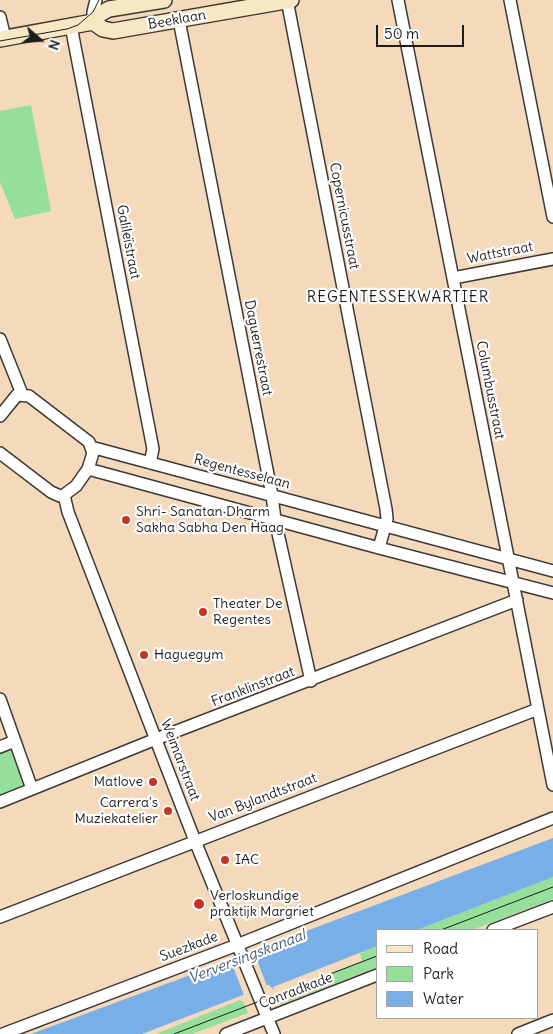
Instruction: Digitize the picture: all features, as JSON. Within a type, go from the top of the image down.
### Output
[{"type":"street","points":[[93,22],[96,0]]},
{"type":"street","name":"Beeklaan","points":[[2,38],[93,22],[100,14],[109,9],[164,0]]},
{"type":"street","name":"Beeklaan","points":[[93,22],[113,31],[288,0]]},
{"type":"street","name":"Copernicusstraat","points":[[288,0],[386,509],[386,526]]},
{"type":"street","name":"Columbusstraat","points":[[398,0],[553,785]]},
{"type":"street","points":[[510,0],[553,218]]},
{"type":"street","points":[[0,17],[2,38]]},
{"type":"street","name":"Daguerrestraat","points":[[179,20],[272,495],[275,520],[311,681]]},
{"type":"street","name":"Galileïstraat","points":[[71,26],[153,449],[150,463]]},
{"type":"street","name":"Wattstraat","points":[[453,278],[553,259]]},
{"type":"street","points":[[0,339],[22,394]]},
{"type":"street","points":[[0,416],[18,396],[22,394],[29,396],[89,442],[92,460],[76,486],[64,495],[57,495],[0,453]]},
{"type":"street","name":"Regentesselaan","points":[[91,446],[553,571]]},
{"type":"street","points":[[88,469],[553,593]]},
{"type":"street","name":"Weimarstraat","points":[[64,495],[68,512],[195,841],[274,1034]]},
{"type":"street","points":[[379,548],[386,526]]},
{"type":"street","name":"Franklinstraat","points":[[0,802],[517,600]]},
{"type":"street","points":[[0,699],[32,789]]},
{"type":"street","name":"Van Bylandtstraat","points":[[0,917],[538,709]]},
{"type":"street","points":[[0,747],[15,742]]},
{"type":"street","name":"Suezkade","points":[[3,1034],[237,944],[553,818]]},
{"type":"street","points":[[496,929],[553,907]]},
{"type":"street","name":"Conradkade","points":[[226,1034],[376,975]]},
{"type":"street","points":[[518,1034],[553,1020]]},
{"type":"green space","points":[[31,105],[51,211],[15,219],[0,182],[0,111]]},
{"type":"green space","points":[[10,749],[24,787],[0,796],[0,753]]},
{"type":"green space","points":[[553,877],[553,899],[475,929],[420,929]]},
{"type":"green space","points":[[376,946],[376,967],[280,1005],[276,995],[362,961],[360,953]]},
{"type":"green space","points":[[240,1000],[244,1003],[248,1013],[192,1034],[156,1034]]},
{"type":"water","points":[[553,838],[553,877],[420,929],[376,929],[376,946],[273,987],[274,990],[269,985],[266,985],[245,993],[243,999],[156,1034],[31,1034],[228,961],[234,964],[254,956],[256,950]]},
{"type":"pier","points":[[255,955],[267,986],[244,995],[232,964]]},
{"type":"pier","points":[[243,995],[243,999],[156,1034],[142,1034]]},
{"type":"tram line","points":[[0,41],[67,29],[78,25],[93,12],[99,0]]},
{"type":"tram line","points":[[444,929],[553,887]]},
{"type":"tram line","points":[[174,1034],[376,956]]},
{"type":"place","name":"Shri- Sanatan Dharm Sakha Sabha Den Haag","points":[[126,520]]},
{"type":"place","name":"Theater De Regentes","points":[[203,612]]},
{"type":"place","name":"Haguegym","points":[[144,655]]},
{"type":"place","name":"Matlove","points":[[153,782]]},
{"type":"place","name":"Carrera's Muziekatelier","points":[[168,811]]},
{"type":"place","name":"IAC","points":[[225,860]]},
{"type":"place","name":"Verloskundige praktijk Margriet","points":[[199,904]]},
{"type":"district","name":"REGENTESSEKWARTIER","points":[[398,298]]},
{"type":"water label","name":"Verversingskanaal","points":[[247,957]]}]
